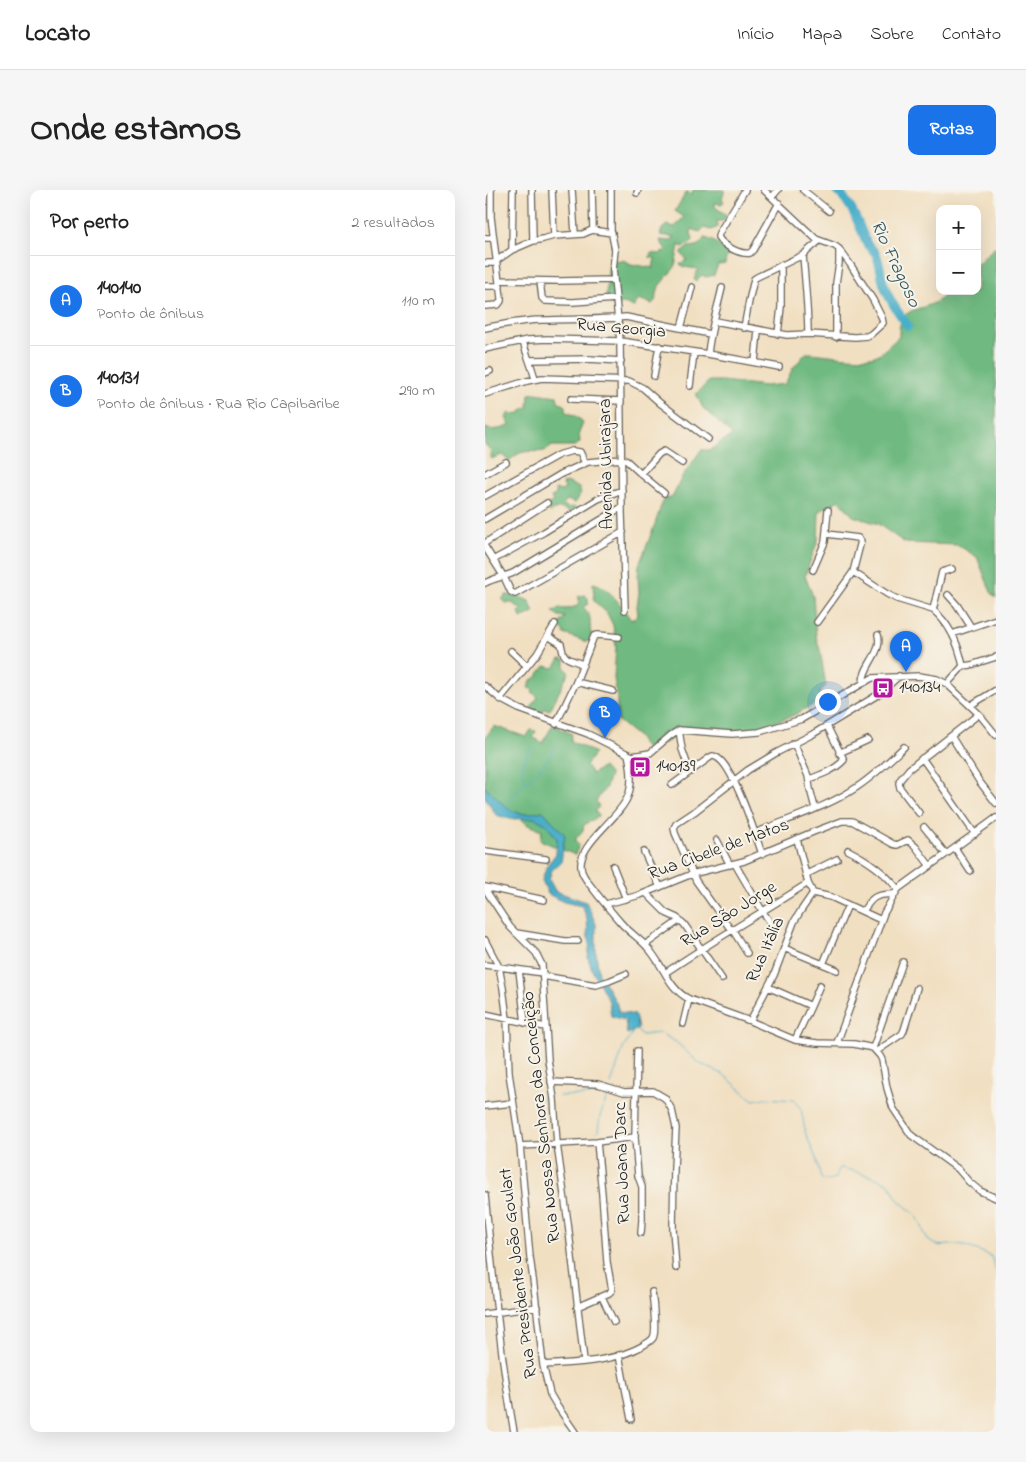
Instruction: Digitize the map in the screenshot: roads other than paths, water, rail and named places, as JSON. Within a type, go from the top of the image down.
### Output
[{"type":"street","points":[[512,250],[513,190]]},
{"type":"street","points":[[532,190],[533,241]]},
{"type":"street","points":[[552,190],[554,236]]},
{"type":"street","points":[[572,190],[575,234]]},
{"type":"street","points":[[592,190],[593,230]]},
{"type":"street","name":"Avenida Ubirajara","points":[[611,190],[612,233],[615,250],[614,280],[621,361],[621,490],[625,610]]},
{"type":"street","points":[[745,190],[719,233],[722,243],[744,254],[750,253],[753,250],[779,203]]},
{"type":"street","points":[[715,321],[778,334],[795,336],[808,334],[836,337],[867,336],[883,323],[873,300],[839,249],[819,241],[764,190]]},
{"type":"street","points":[[772,197],[778,190]]},
{"type":"street","points":[[803,190],[829,211]]},
{"type":"street","points":[[485,306],[498,304],[501,301],[500,283],[488,217],[489,195]]},
{"type":"street","points":[[485,263],[496,262],[512,250],[533,241],[554,236],[593,230],[612,233]]},
{"type":"street","points":[[485,238],[493,238]]},
{"type":"street","points":[[745,328],[754,279],[803,255],[819,241]]},
{"type":"street","points":[[836,337],[836,283],[839,249]]},
{"type":"street","points":[[803,255],[808,334]]},
{"type":"street","points":[[778,334],[781,307],[781,265]]},
{"type":"street","points":[[540,280],[542,298],[545,301],[573,302],[616,299]]},
{"type":"street","points":[[485,286],[540,280],[614,280]]},
{"type":"street","points":[[681,328],[691,286]]},
{"type":"street","points":[[708,354],[710,334],[715,321],[722,288]]},
{"type":"street","points":[[485,328],[516,322],[626,317],[710,334]]},
{"type":"street","points":[[755,362],[758,330]]},
{"type":"street","name":"Rua Georgia","points":[[485,349],[523,341],[555,339],[620,341],[779,367]]},
{"type":"street","points":[[523,341],[535,379]]},
{"type":"street","points":[[654,376],[659,346]]},
{"type":"street","points":[[690,386],[695,352]]},
{"type":"street","points":[[529,360],[621,361]]},
{"type":"street","points":[[485,394],[542,378],[629,381],[637,384],[708,439]]},
{"type":"street","points":[[571,399],[621,401]]},
{"type":"street","points":[[485,496],[558,454],[572,451],[581,452],[587,463]]},
{"type":"street","points":[[641,474],[664,451],[682,463]]},
{"type":"street","points":[[485,519],[561,474],[587,463],[622,459],[627,461],[664,493]]},
{"type":"street","points":[[485,474],[506,462]]},
{"type":"street","points":[[493,560],[598,499],[621,490]]},
{"type":"street","points":[[485,543],[547,503]]},
{"type":"street","points":[[485,583],[495,578],[504,577],[526,565],[622,507]]},
{"type":"street","points":[[813,570],[827,534],[828,510]]},
{"type":"street","points":[[485,547],[511,592],[514,594],[623,532]]},
{"type":"street","points":[[817,622],[853,572],[860,547],[860,539],[855,537],[827,534]]},
{"type":"street","points":[[933,610],[943,572],[951,569]]},
{"type":"street","points":[[853,572],[897,599],[933,610],[941,618],[951,634],[961,654],[963,666]]},
{"type":"street","points":[[948,595],[971,627]]},
{"type":"street","points":[[951,634],[996,619]]},
{"type":"street","points":[[500,699],[537,654],[555,624]]},
{"type":"street","points":[[556,724],[576,682],[592,639],[596,635],[619,637]]},
{"type":"street","points":[[863,682],[864,673],[879,647],[878,635]]},
{"type":"street","points":[[548,636],[561,644],[565,658],[577,661],[583,665]]},
{"type":"street","points":[[511,651],[527,666]]},
{"type":"street","points":[[947,684],[963,666],[996,656]]},
{"type":"street","points":[[747,954],[692,874],[675,832],[676,824],[760,762],[827,726],[879,694],[899,676]]},
{"type":"street","points":[[485,686],[500,699],[519,709],[597,738],[627,754],[636,756],[650,753],[679,730],[732,734],[759,732],[802,719],[872,678],[899,676],[929,677],[947,684],[979,714],[996,735]]},
{"type":"street","points":[[576,682],[613,691]]},
{"type":"street","points":[[971,706],[996,690]]},
{"type":"street","points":[[919,813],[902,791],[899,783],[903,776],[922,758],[979,714]]},
{"type":"street","points":[[809,779],[822,775],[843,762],[843,758],[827,726]]},
{"type":"street","points":[[679,730],[682,749],[690,772]]},
{"type":"street","points":[[951,736],[979,781],[996,802]]},
{"type":"street","points":[[839,753],[868,740]]},
{"type":"street","points":[[794,743],[809,779],[815,808]]},
{"type":"street","points":[[755,833],[815,808],[859,786],[903,747]]},
{"type":"street","points":[[627,754],[631,771],[628,795],[613,818],[589,845],[583,855],[581,862],[583,873],[620,922],[645,945],[675,990],[689,999],[795,1040],[837,1043],[875,1050],[884,1066],[887,1088],[893,1108],[911,1136],[958,1169],[976,1188],[996,1198]]},
{"type":"street","points":[[672,785],[709,758],[716,756],[728,769],[734,780],[762,854]]},
{"type":"street","points":[[922,758],[975,834]]},
{"type":"street","points":[[837,1043],[881,920],[893,894],[996,818]]},
{"type":"street","name":"Rua Cibele de Matos","points":[[606,904],[626,900],[692,874],[732,865],[829,825],[847,820],[897,845],[908,840],[916,847],[930,866]]},
{"type":"street","points":[[925,826],[946,854]]},
{"type":"street","points":[[797,838],[808,883],[813,893],[831,897],[881,920]]},
{"type":"street","points":[[717,840],[774,928]]},
{"type":"street","points":[[955,848],[970,871]]},
{"type":"street","points":[[848,850],[887,875],[898,889]]},
{"type":"street","points":[[485,851],[546,859]]},
{"type":"street","points":[[644,852],[660,886]]},
{"type":"street","points":[[807,874],[837,859]]},
{"type":"street","points":[[613,866],[626,900]]},
{"type":"street","name":"Rua São Jorge","points":[[665,973],[808,883]]},
{"type":"street","points":[[485,888],[544,900]]},
{"type":"street","name":"Rua Nossa Senhora da Conceição","points":[[485,888],[503,918],[536,953],[542,964],[545,1026],[554,1099],[557,1144],[584,1361]]},
{"type":"street","points":[[646,893],[663,909],[680,920],[722,979]]},
{"type":"street","name":"Rua Itália","points":[[750,1021],[768,987],[800,912],[813,893]]},
{"type":"street","points":[[863,911],[872,898],[893,894]]},
{"type":"street","points":[[823,964],[849,906]]},
{"type":"street","points":[[645,945],[680,920]]},
{"type":"street","points":[[517,933],[565,941],[578,941]]},
{"type":"street","name":"Rua Presidente João Goulart","points":[[485,940],[499,967],[503,988],[507,1019],[509,1073],[520,1146],[530,1256],[543,1365],[550,1394],[575,1432]]},
{"type":"street","points":[[784,948],[837,970]]},
{"type":"street","points":[[875,1050],[903,962]]},
{"type":"street","points":[[485,965],[596,985],[609,982],[626,974]]},
{"type":"street","points":[[519,970],[525,1023]]},
{"type":"street","points":[[795,1040],[820,985]]},
{"type":"street","points":[[768,987],[811,1006]]},
{"type":"street","points":[[875,1050],[902,1034],[917,988]]},
{"type":"street","points":[[683,1024],[689,999]]},
{"type":"street","points":[[485,1014],[545,1026]]},
{"type":"street","name":"Rua Joana Darc","points":[[637,1051],[635,1137],[637,1169],[642,1187],[641,1233]]},
{"type":"street","points":[[551,1082],[598,1084],[624,1092],[653,1091],[665,1098],[672,1110],[676,1128],[673,1229],[676,1268]]},
{"type":"street","points":[[485,1106],[513,1103]]},
{"type":"street","points":[[520,1146],[597,1142],[635,1137]]},
{"type":"street","points":[[577,1307],[611,1292],[612,1287],[606,1256],[603,1194],[597,1142]]},
{"type":"street","points":[[485,1195],[496,1312],[508,1388],[509,1409],[514,1432]]},
{"type":"street","points":[[543,1365],[619,1355],[635,1350],[651,1340],[654,1337],[652,1292]]},
{"type":"street","points":[[602,1297],[614,1322]]},
{"type":"street","points":[[485,1314],[537,1307]]},
{"type":"street","points":[[619,1355],[631,1418]]},
{"type":"water","points":[[485,787],[509,809],[525,814],[543,811],[565,835],[561,862],[552,870],[549,879],[555,891],[586,902],[596,924],[596,954],[599,974],[616,1002],[619,1012],[635,1015],[638,1029],[627,1034],[625,1020],[611,1016],[609,1001],[593,972],[588,958],[590,942],[587,918],[582,906],[564,902],[548,894],[542,880],[547,865],[556,854],[557,839],[547,825],[535,818],[510,819],[496,815],[485,797]]},
{"type":"waterway","name":"Rio Fragoso","points":[[836,190],[851,208],[867,244],[876,254],[886,291],[908,326]]},
{"type":"waterway","points":[[526,780],[522,770],[531,747]]},
{"type":"waterway","points":[[504,806],[544,764],[555,747]]},
{"type":"waterway","points":[[611,1084],[623,1049],[634,1030]]},
{"type":"waterway","points":[[636,1030],[642,1035],[660,1033],[676,1042],[699,1063],[724,1075],[753,1100],[765,1098],[794,1100],[801,1109],[806,1135],[816,1158],[821,1178],[824,1181],[835,1178],[839,1168],[842,1168],[886,1182],[899,1201],[917,1217],[929,1241],[939,1245],[967,1247],[991,1256],[996,1271]]},
{"type":"waterway","points":[[595,1134],[598,1131],[600,1116],[610,1090]]},
{"type":"waterway","points":[[559,1096],[608,1094]]},
{"type":"waterway","points":[[531,1100],[550,1096]]},
{"type":"place","name":"140140","points":[[906,672]]},
{"type":"place","name":"140134","points":[[883,688]]},
{"type":"place","name":"140131","points":[[605,738]]},
{"type":"place","name":"140139","points":[[640,767]]}]
